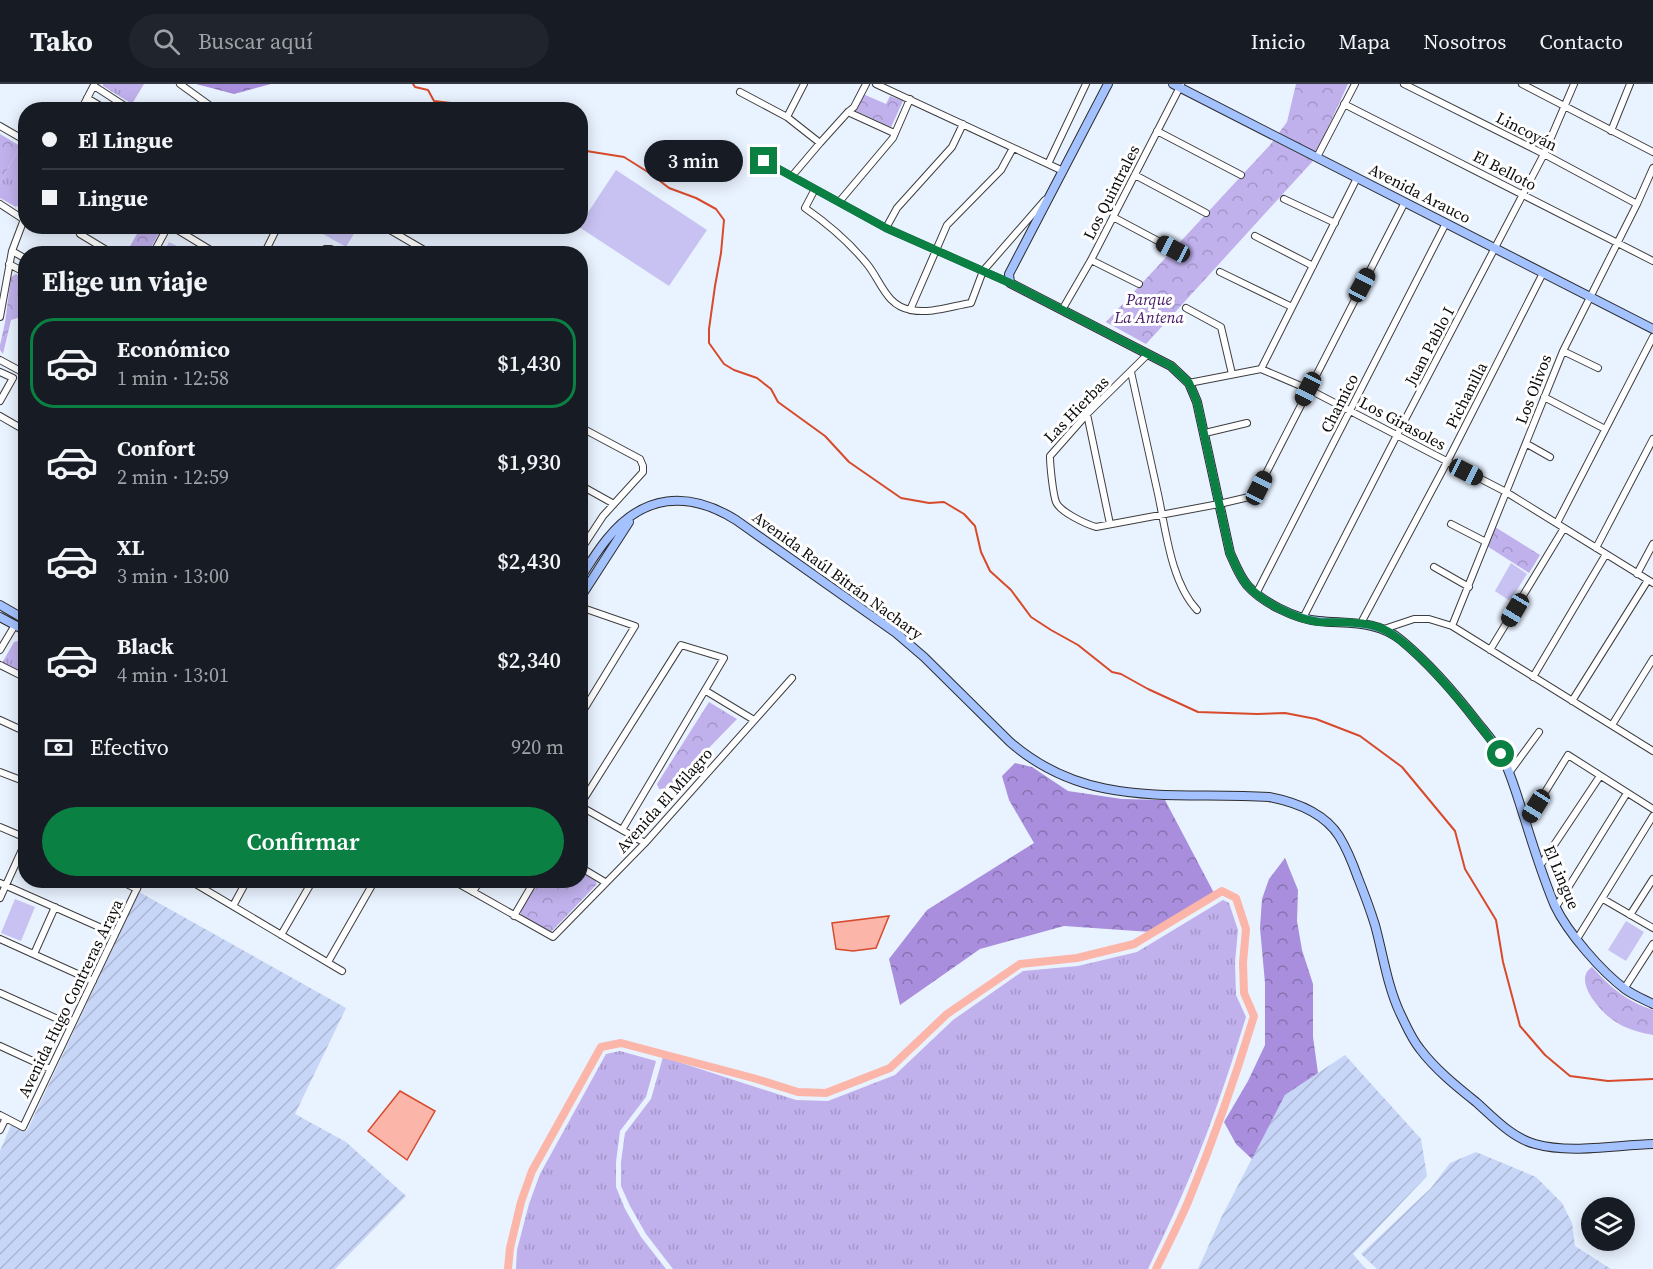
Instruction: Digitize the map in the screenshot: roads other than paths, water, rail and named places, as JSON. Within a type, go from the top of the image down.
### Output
[{"type":"street","points":[[180,84],[205,102]]},
{"type":"street","points":[[787,117],[804,84]]},
{"type":"street","points":[[792,176],[854,107],[866,84]]},
{"type":"street","points":[[876,84],[891,87],[910,99],[1063,171]]},
{"type":"street","points":[[1048,165],[1086,84]]},
{"type":"street","points":[[1009,281],[1009,274],[1108,84]]},
{"type":"street","points":[[1317,157],[1355,84]]},
{"type":"street","name":"Lincoyán","points":[[1404,84],[1544,154],[1637,204]]},
{"type":"street","points":[[1522,84],[1653,152]]},
{"type":"street","name":"Juan Pablo I","points":[[1303,618],[1544,154],[1574,84]]},
{"type":"street","points":[[1611,131],[1630,84]]},
{"type":"street","points":[[85,102],[94,85],[118,102]]},
{"type":"street","name":"Los Quintrales","points":[[1062,310],[1091,261],[1178,85]]},
{"type":"street","name":"Avenida Arauco","points":[[1178,85],[1653,329]]},
{"type":"street","points":[[740,92],[787,117],[820,143]]},
{"type":"street","points":[[87,98],[94,102]]},
{"type":"street","points":[[839,202],[893,138],[910,99]]},
{"type":"street","name":"El Belloto","points":[[1344,104],[1653,261]]},
{"type":"street","points":[[848,112],[894,133]]},
{"type":"street","points":[[886,228],[897,208],[952,147],[963,124]]},
{"type":"street","points":[[0,126],[18,136]]},
{"type":"street","points":[[1157,131],[1241,175]]},
{"type":"street","points":[[910,310],[946,225],[1001,170],[1013,148]]},
{"type":"street","points":[[764,161],[886,228],[1009,281],[1171,366],[1189,383],[1261,369],[1358,178]]},
{"type":"street","name":"Los Olivos","points":[[1452,626],[1563,351],[1653,168]]},
{"type":"street","points":[[1135,175],[1206,213]]},
{"type":"street","points":[[815,189],[805,208],[826,223],[868,265],[886,296],[910,310],[927,310],[971,303],[983,271],[1051,193]]},
{"type":"street","points":[[1284,199],[1335,222]]},
{"type":"street","name":"Las Hierbas","points":[[1148,354],[1050,456],[1056,502],[1060,508],[1088,525],[1096,527],[1219,504],[1256,494],[1405,202]]},
{"type":"street","points":[[0,204],[18,214]]},
{"type":"street","points":[[1113,217],[1173,249]]},
{"type":"street","name":"Chamico","points":[[1256,594],[1446,223]]},
{"type":"street","points":[[0,317],[9,264],[18,234]]},
{"type":"street","points":[[80,234],[100,246]]},
{"type":"street","points":[[182,234],[200,246]]},
{"type":"street","points":[[396,234],[417,246]]},
{"type":"street","points":[[1255,236],[1313,266]]},
{"type":"street","points":[[12,251],[18,254]]},
{"type":"street","points":[[1091,261],[1139,284]]},
{"type":"street","points":[[9,264],[18,269]]},
{"type":"street","points":[[1220,272],[1292,307]]},
{"type":"street","name":"Pichanilla","points":[[1361,623],[1447,462],[1543,273]]},
{"type":"street","points":[[1186,308],[1221,327],[1232,374]]},
{"type":"street","points":[[1557,524],[1653,337]]},
{"type":"street","points":[[1563,351],[1598,368]]},
{"type":"street","points":[[0,360],[18,369],[0,401]]},
{"type":"street","name":"Los Girasoles","points":[[1261,369],[1308,389],[1506,492],[1650,582]]},
{"type":"street","points":[[0,372],[13,378]]},
{"type":"street","points":[[1131,372],[1172,558],[1183,591],[1197,610]]},
{"type":"street","name":"El Lingue","points":[[1189,383],[1197,402],[1230,553],[1238,572],[1256,594],[1277,607],[1303,618],[1361,623],[1384,629],[1416,653],[1455,693],[1501,754],[1556,907],[1577,939],[1599,965],[1624,988],[1653,1004]]},
{"type":"street","points":[[1544,397],[1605,429]]},
{"type":"street","points":[[1088,414],[1110,524]]},
{"type":"street","points":[[0,416],[18,426]]},
{"type":"street","points":[[1205,434],[1247,423]]},
{"type":"street","points":[[588,431],[640,459],[644,466],[643,472],[599,521],[588,538]]},
{"type":"street","points":[[1596,548],[1653,439]]},
{"type":"street","points":[[1527,444],[1550,457]]},
{"type":"street","points":[[588,489],[614,504]]},
{"type":"street","name":"Avenida Raúl Bitrán Nachary","points":[[588,567],[615,529],[632,516],[655,505],[679,500],[705,504],[729,516],[896,633],[932,664],[1017,748],[1038,764],[1055,773],[1100,789],[1119,792],[1151,795],[1269,797],[1287,800],[1305,808],[1321,817],[1338,835],[1351,859],[1371,913],[1398,1010],[1420,1049],[1450,1081],[1516,1135],[1532,1143],[1560,1149],[1653,1144]]},
{"type":"street","points":[[588,585],[632,516]]},
{"type":"street","points":[[1451,524],[1486,542]]},
{"type":"street","points":[[1490,650],[1564,528]]},
{"type":"street","points":[[1637,573],[1653,544]]},
{"type":"street","points":[[1533,677],[1606,554]]},
{"type":"street","points":[[1434,567],[1469,587]]},
{"type":"street","points":[[1572,701],[1650,582]]},
{"type":"street","points":[[0,605],[18,615]]},
{"type":"street","points":[[588,612],[635,626],[588,703]]},
{"type":"street","points":[[0,617],[18,627]]},
{"type":"street","points":[[1384,629],[1414,619],[1429,619],[1452,626],[1653,751]]},
{"type":"street","points":[[0,650],[15,625]]},
{"type":"street","points":[[588,792],[681,645],[724,658],[622,830]]},
{"type":"street","points":[[1611,725],[1653,659]]},
{"type":"street","points":[[0,665],[18,674]]},
{"type":"street","name":"Avenida El Milagro","points":[[514,916],[553,937],[645,843],[792,678]]},
{"type":"street","points":[[706,691],[754,720]]},
{"type":"street","points":[[0,720],[18,728]]},
{"type":"street","points":[[1509,773],[1539,732]]},
{"type":"street","points":[[1526,823],[1568,755],[1653,809]]},
{"type":"street","points":[[0,771],[18,779]]},
{"type":"street","points":[[1540,867],[1600,776]]},
{"type":"street","points":[[1556,907],[1628,793]]},
{"type":"street","points":[[588,810],[645,843]]},
{"type":"street","points":[[1577,939],[1653,816]]},
{"type":"street","points":[[0,826],[18,836]]},
{"type":"street","points":[[0,898],[3,884],[18,855]]},
{"type":"street","points":[[588,872],[605,882]]},
{"type":"street","points":[[1630,915],[1653,879]]},
{"type":"street","points":[[3,884],[115,934]]},
{"type":"street","points":[[203,888],[342,971]]},
{"type":"street","points":[[233,906],[243,888]]},
{"type":"street","points":[[281,935],[309,888]]},
{"type":"street","points":[[328,963],[370,888]]},
{"type":"street","points":[[466,888],[514,916],[530,888]]},
{"type":"street","points":[[473,892],[475,888]]},
{"type":"street","name":"Avenida Hugo Contreras Araya","points":[[3,1116],[23,1127],[137,889]]},
{"type":"street","points":[[1603,899],[1653,928]]},
{"type":"street","points":[[34,954],[55,907]]},
{"type":"street","points":[[0,939],[93,981]]},
{"type":"street","points":[[1624,988],[1653,944]]},
{"type":"street","points":[[0,993],[71,1025]]},
{"type":"street","points":[[0,1046],[50,1069]]},
{"type":"street","points":[[1,1127],[3,1116]]},
{"type":"waterway","points":[[413,84],[415,87],[428,90],[434,101],[442,102]]},
{"type":"waterway","points":[[588,151],[624,157],[669,188],[696,198],[716,209],[724,220],[709,329],[709,343],[724,364],[757,378],[771,389],[778,402],[825,436],[849,462],[901,498],[929,503],[944,502],[964,514],[975,526],[981,552],[990,571],[1011,590],[1031,617],[1078,645],[1112,672],[1121,674],[1198,712],[1285,713],[1316,719],[1360,736],[1402,767],[1455,831],[1465,869],[1496,920],[1503,962],[1520,1026],[1545,1055],[1570,1076],[1608,1081],[1653,1079]]},
{"type":"waterway","points":[[508,1269],[510,1248],[521,1202],[532,1171],[601,1047],[621,1043],[798,1092],[826,1093],[890,1068],[947,1014],[1020,964],[1077,958],[1134,944],[1222,891],[1236,898],[1246,929],[1243,963],[1244,993],[1254,1016],[1206,1156],[1184,1211],[1156,1269]]},
{"type":"park label","name":"Parque La Antena","points":[[1149,308]]}]
